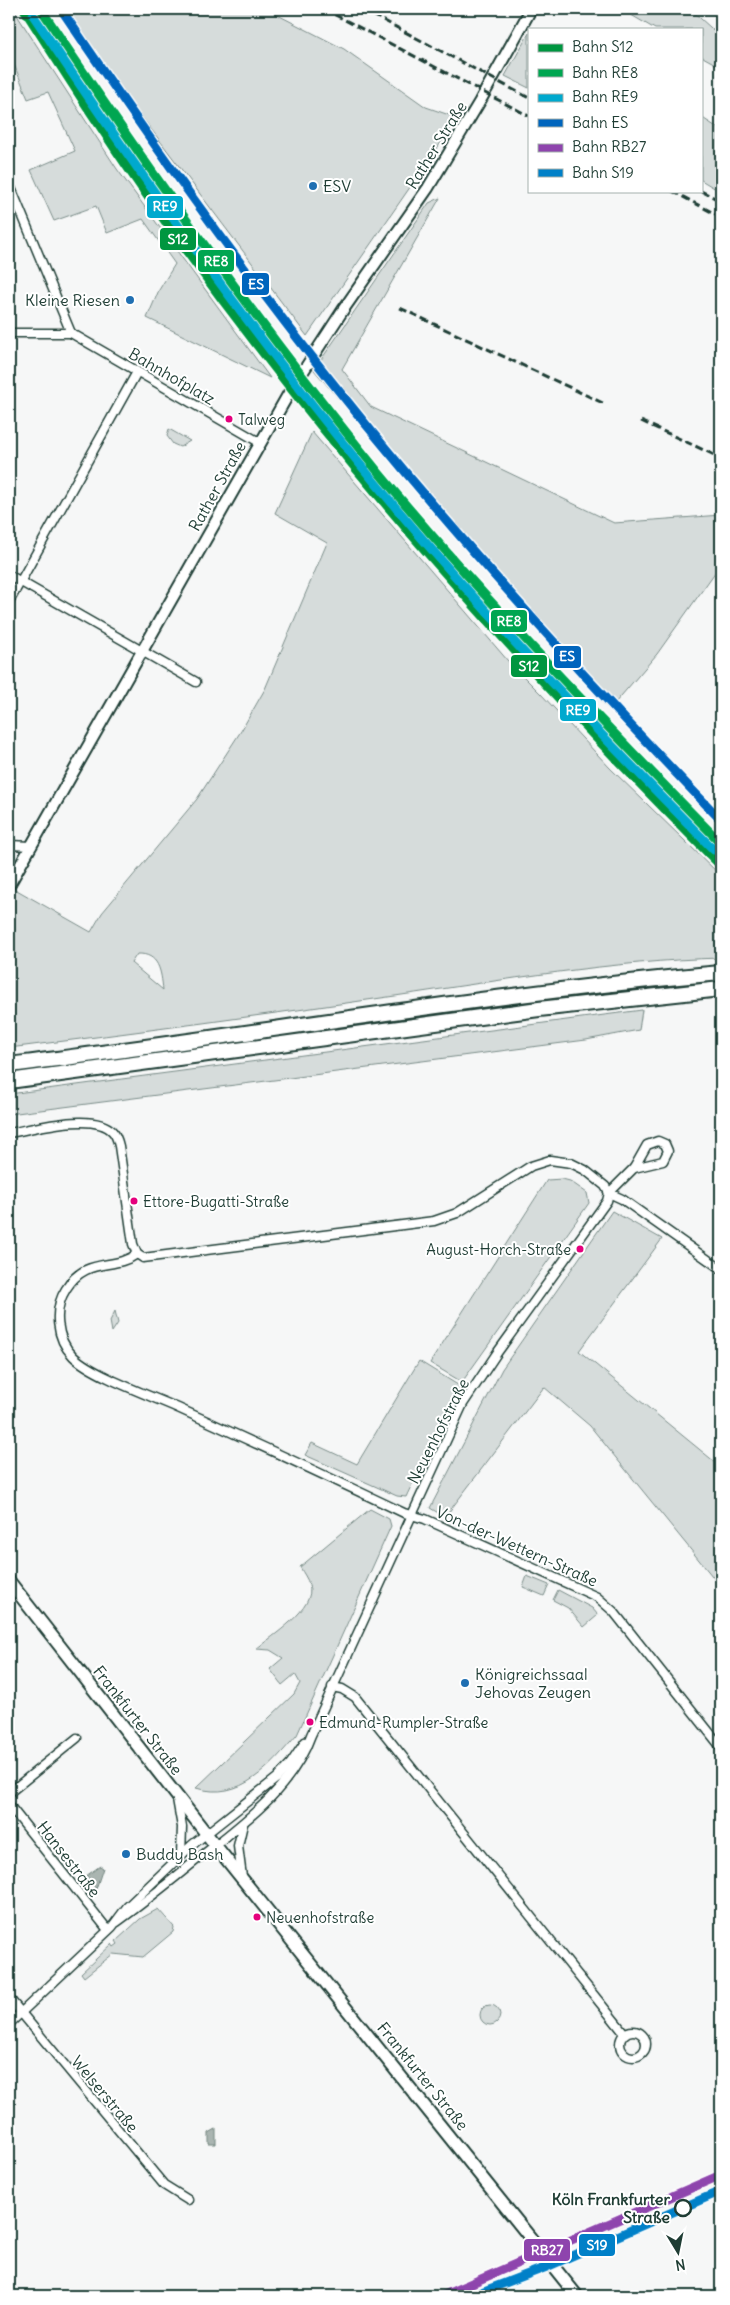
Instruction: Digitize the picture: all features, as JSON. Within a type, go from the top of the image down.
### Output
[{"type":"highway","points":[[9,1063],[40,1061],[639,980],[721,973]]},
{"type":"highway","points":[[9,1081],[576,1005],[721,989]]},
{"type":"main road","name":"Frankfurter Straße","points":[[9,1581],[216,1846],[577,2296]]},
{"type":"street","name":"Rather Straße","points":[[9,885],[259,442],[343,310],[428,188],[480,101],[530,9]]},
{"type":"street","points":[[9,183],[71,333],[9,333]]},
{"type":"street","name":"Bahnhofplatz","points":[[71,333],[259,442]]},
{"type":"street","points":[[9,602],[138,372]]},
{"type":"street","points":[[9,576],[196,682]]},
{"type":"street","points":[[9,844],[32,846]]},
{"type":"street","points":[[9,1133],[79,1122],[92,1122],[107,1127],[114,1132],[120,1146],[133,1244],[137,1254],[143,1258],[434,1221],[457,1213],[531,1166],[550,1160],[570,1163],[585,1170],[605,1186],[609,1193],[626,1202],[721,1269]]},
{"type":"street","name":"Neuenhofstraße","points":[[216,1846],[244,1822],[287,1779],[304,1755],[332,1687],[463,1404],[496,1353],[607,1201],[609,1193],[634,1168],[650,1143],[658,1141],[665,1144],[668,1154],[663,1161],[634,1168]]},
{"type":"street","points":[[137,1254],[130,1259],[91,1267],[74,1278],[65,1291],[58,1312],[59,1324],[64,1343],[74,1357],[87,1366],[133,1388],[412,1516]]},
{"type":"street","name":"Von-der-Wettern-Straße","points":[[412,1516],[426,1519],[597,1597],[614,1612],[721,1747]]},
{"type":"street","points":[[332,1687],[342,1689],[355,1697],[626,2034]]},
{"type":"street","name":"Neuenhofstraße","points":[[206,1833],[277,1778],[291,1763],[311,1735]]},
{"type":"street","points":[[9,1793],[76,1738]]},
{"type":"street","points":[[176,1794],[182,1827],[181,1855]]},
{"type":"street","name":"Hansestraße","points":[[9,1805],[108,1930]]},
{"type":"street","points":[[242,1877],[238,1846],[244,1822]]},
{"type":"street","points":[[117,1922],[129,1905],[206,1833]]},
{"type":"street","points":[[9,2024],[117,1922],[216,1846]]},
{"type":"street","name":"Welserstraße","points":[[9,1998],[164,2185],[188,2200]]},
{"type":"shaded area","points":[[9,9],[13,9],[117,169],[270,378],[147,318],[159,290],[175,264],[143,219],[107,233],[96,206],[54,221],[31,170],[75,151],[48,92],[28,99],[9,52]]},
{"type":"shaded area","points":[[65,9],[266,9],[344,49],[426,107],[458,118],[307,336],[81,36]]},
{"type":"shaded area","points":[[621,9],[690,9],[721,37],[721,67],[702,57],[702,28],[653,28]]},
{"type":"shaded area","points":[[528,35],[528,88],[505,76]]},
{"type":"shaded area","points":[[702,118],[721,130],[721,192],[702,181]]},
{"type":"shaded area","points":[[440,198],[342,369],[371,407],[614,523],[721,515],[721,564],[657,654],[609,710],[461,545],[314,370],[429,203]]},
{"type":"shaded area","points":[[169,429],[190,441],[180,447],[173,444],[167,436]]},
{"type":"shaded area","points":[[312,432],[508,661],[610,768],[721,876],[721,958],[639,963],[558,972],[250,1017],[9,1048],[9,904],[15,889],[91,932],[102,913],[197,799],[241,731],[265,689],[327,543],[275,513]],"holes":[[[137,954],[144,954],[158,964],[163,990],[131,963]]]},
{"type":"shaded area","points":[[642,1010],[639,1030],[586,1040],[9,1114],[9,1094]]},
{"type":"shaded area","points":[[562,1179],[570,1181],[587,1193],[589,1203],[462,1382],[430,1363],[547,1180]]},
{"type":"shaded area","points":[[612,1211],[662,1239],[579,1351],[721,1467],[721,1587],[590,1426],[544,1387],[445,1517],[430,1508],[502,1369]]},
{"type":"shaded area","points":[[115,1311],[118,1323],[112,1332],[110,1321]]},
{"type":"shaded area","points":[[419,1361],[461,1387],[445,1414],[406,1497],[397,1496],[305,1455],[312,1443],[357,1464]]},
{"type":"shaded area","points":[[370,1509],[389,1519],[391,1526],[297,1735],[265,1769],[241,1786],[227,1790],[212,1791],[196,1788],[294,1694],[300,1683],[295,1674],[282,1685],[270,1669],[283,1658],[270,1650],[256,1649],[292,1621],[306,1603],[310,1594],[309,1585],[300,1567]]},
{"type":"shaded area","points":[[527,1576],[549,1585],[544,1596],[523,1587]]},
{"type":"shaded area","points":[[558,1590],[592,1608],[598,1615],[584,1627],[568,1608],[553,1600]]},
{"type":"shaded area","points":[[100,1866],[103,1868],[96,1889],[86,1876]]},
{"type":"shaded area","points":[[158,1909],[174,1927],[173,1932],[143,1957],[113,1954],[84,1977],[81,1973],[112,1944],[114,1947],[118,1944],[116,1941],[140,1919]]},
{"type":"shaded area","points":[[486,2005],[494,2005],[500,2011],[500,2019],[494,2025],[486,2025],[480,2019],[480,2011]]},
{"type":"shaded area","points":[[216,2129],[216,2144],[209,2144],[209,2133]]},
{"type":"railway","points":[[324,9],[528,115]]},
{"type":"railway","points":[[362,9],[528,97]]},
{"type":"railway","points":[[674,192],[721,217]]},
{"type":"railway","points":[[702,192],[721,201]]},
{"type":"railway","points":[[400,308],[605,404]]},
{"type":"railway","points":[[641,421],[721,458]]},
{"type":"rail line","name":"S12","points":[[24,9],[96,121],[172,231],[234,316],[299,399],[433,560],[503,638],[647,791],[721,866]]},
{"type":"rail line","name":"RE8","points":[[41,9],[204,245],[290,360],[379,473],[503,615],[721,843]]},
{"type":"rail line","name":"ES","points":[[61,9],[135,117],[212,224],[331,382],[415,483],[543,630],[721,820]]},
{"type":"rail line","name":"RE9","points":[[33,15],[196,251],[282,366],[372,479],[496,622],[714,850]]},
{"type":"rail line","name":"RB27","points":[[442,2296],[721,2175]]},
{"type":"rail line","name":"S19","points":[[471,2296],[544,2268],[721,2191]]},
{"type":"place","name":"ESV","points":[[313,186]]},
{"type":"place","name":"Kleine Riesen","points":[[130,300]]},
{"type":"place","name":"Talweg","points":[[229,419]]},
{"type":"place","name":"Ettore-Bugatti-Straße","points":[[134,1201]]},
{"type":"place","name":"August-Horch-Straße","points":[[580,1249]]},
{"type":"place","name":"Königreichssaal Jehovas Zeugen","points":[[465,1683]]},
{"type":"place","name":"Edmund-Rumpler-Straße","points":[[310,1722]]},
{"type":"place","name":"Buddy Bash","points":[[126,1854]]},
{"type":"place","name":"Neuenhofstraße","points":[[257,1917]]},
{"type":"place","name":"Köln Frankfurter Straße","points":[[683,2208]]}]
